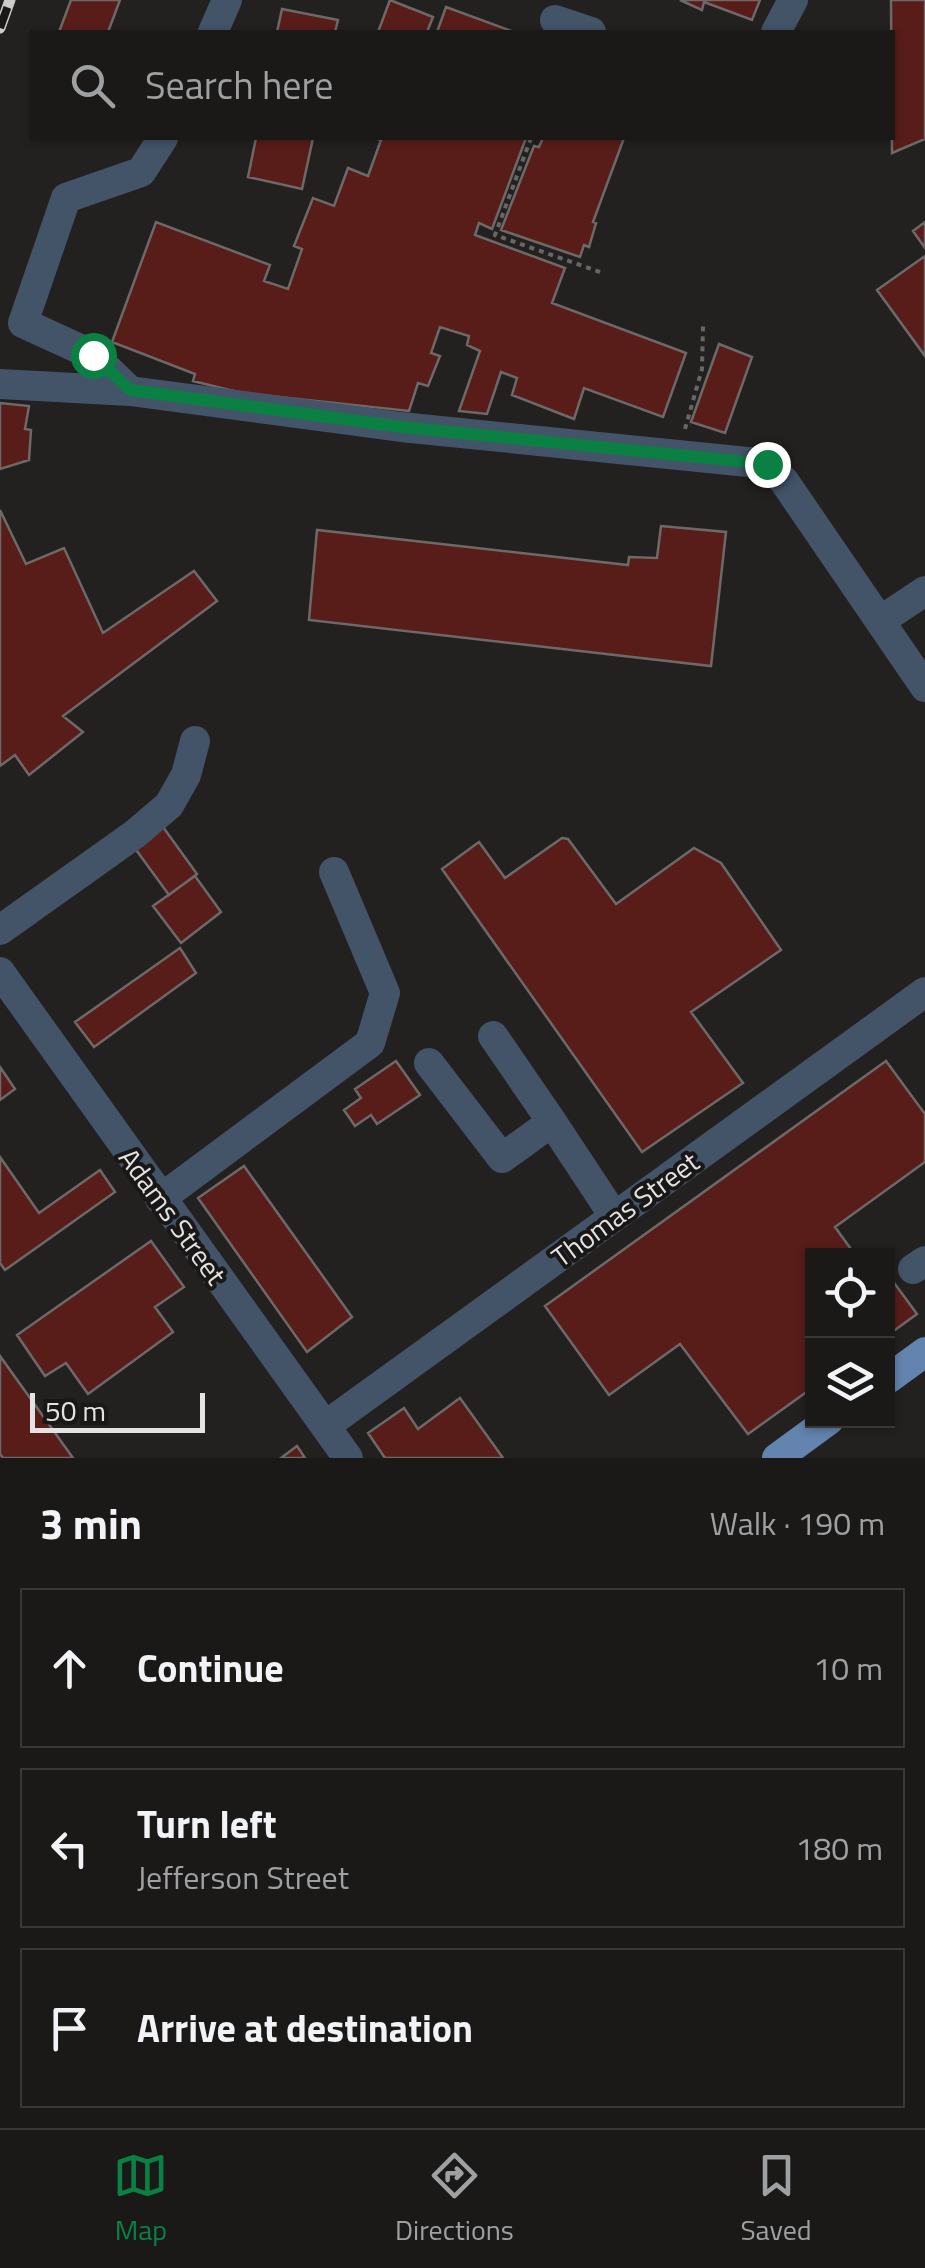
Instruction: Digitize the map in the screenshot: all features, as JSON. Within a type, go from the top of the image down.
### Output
[{"type":"main road","points":[[895,1374],[925,1352]]},
{"type":"main road","points":[[777,1458],[818,1428]]},
{"type":"street","points":[[215,30],[226,0]]},
{"type":"street","points":[[777,30],[792,0]]},
{"type":"street","points":[[555,20],[585,30]]},
{"type":"street","points":[[130,390],[93,355],[23,322],[66,198],[141,172],[162,140]]},
{"type":"street","points":[[0,384],[130,390],[402,427],[767,464],[784,481],[925,687]]},
{"type":"street","points":[[880,621],[925,590]]},
{"type":"street","points":[[0,930],[136,834],[169,804],[186,775],[195,740]]},
{"type":"street","points":[[160,1199],[370,1043],[386,994],[334,872]]},
{"type":"street","name":"Adams Street","points":[[2,981],[348,1458]]},
{"type":"street","name":"Thomas Street","points":[[325,1426],[925,992]]},
{"type":"street","points":[[493,1036],[614,1216]]},
{"type":"street","points":[[429,1063],[502,1158],[552,1122]]},
{"type":"path","points":[[530,140],[495,235],[600,272]]},
{"type":"path","points":[[677,455],[702,370],[703,326]]},
{"type":"building","points":[[71,0],[120,0],[109,30],[60,30]]},
{"type":"building","points":[[390,0],[433,17],[428,30],[379,30]]},
{"type":"building","points":[[680,0],[760,0],[752,20],[704,2],[702,10]]},
{"type":"building","points":[[891,0],[925,0],[925,139],[892,153],[895,30],[891,30]]},
{"type":"building","points":[[446,7],[509,30],[438,30]]},
{"type":"building","points":[[282,9],[338,20],[336,30],[277,30]]},
{"type":"building","points":[[256,140],[313,140],[302,189],[248,177]]},
{"type":"building","points":[[381,140],[525,140],[492,229],[479,223],[475,235],[565,268],[552,303],[686,353],[663,417],[584,388],[574,419],[512,395],[517,378],[501,372],[487,414],[459,411],[480,351],[467,345],[469,336],[440,327],[431,353],[440,356],[428,386],[418,383],[409,411],[242,393],[193,381],[195,374],[112,342],[156,222],[270,265],[264,281],[288,289],[302,249],[294,246],[313,198],[334,206],[348,168],[368,176]]},
{"type":"building","points":[[542,140],[623,140],[593,222],[596,223],[589,247],[584,245],[580,257],[501,230],[534,146],[539,147]]},
{"type":"building","points":[[925,222],[925,248],[913,231]]},
{"type":"building","points":[[925,256],[925,356],[877,290]]},
{"type":"building","points":[[719,344],[752,357],[725,433],[691,422]]},
{"type":"building","points":[[0,403],[29,406],[25,429],[31,430],[29,460],[0,469]]},
{"type":"building","points":[[0,510],[26,564],[64,548],[103,633],[194,571],[217,601],[63,716],[83,732],[29,775],[15,755],[0,766]]},
{"type":"building","points":[[661,526],[726,532],[711,666],[309,620],[317,530],[628,565],[629,557],[657,558]]},
{"type":"building","points":[[163,827],[197,874],[169,895],[134,847]]},
{"type":"building","points":[[562,838],[568,839],[616,904],[694,848],[721,863],[781,950],[691,1012],[743,1083],[642,1152],[442,869],[479,842],[505,878]]},
{"type":"building","points":[[195,876],[221,912],[181,943],[153,906]]},
{"type":"building","points":[[180,948],[196,973],[94,1047],[75,1022]]},
{"type":"building","points":[[396,1061],[420,1095],[377,1124],[371,1115],[355,1126],[344,1110],[361,1098],[355,1089]]},
{"type":"building","points":[[886,1061],[925,1114],[925,1162],[835,1227],[850,1248],[805,1248],[805,1393],[748,1434],[680,1344],[609,1395],[545,1306]]},
{"type":"building","points":[[0,1067],[15,1089],[0,1100]]},
{"type":"building","points":[[0,1157],[39,1213],[100,1170],[115,1192],[5,1270],[0,1263]]},
{"type":"building","points":[[244,1166],[352,1317],[307,1352],[198,1198]]},
{"type":"building","points":[[151,1241],[184,1287],[155,1307],[173,1332],[88,1394],[66,1363],[45,1376],[17,1335]]},
{"type":"building","points":[[895,1284],[917,1314],[895,1330]]},
{"type":"building","points":[[0,1356],[73,1458],[3,1458],[0,1454]]},
{"type":"building","points":[[460,1398],[503,1458],[385,1458],[368,1433],[404,1408],[418,1429]]},
{"type":"building","points":[[297,1446],[305,1458],[281,1458]]},
{"type":"railway","points":[[0,28],[10,0]]},
{"type":"route","points":[[93,355],[130,390],[402,427],[767,464]]}]
